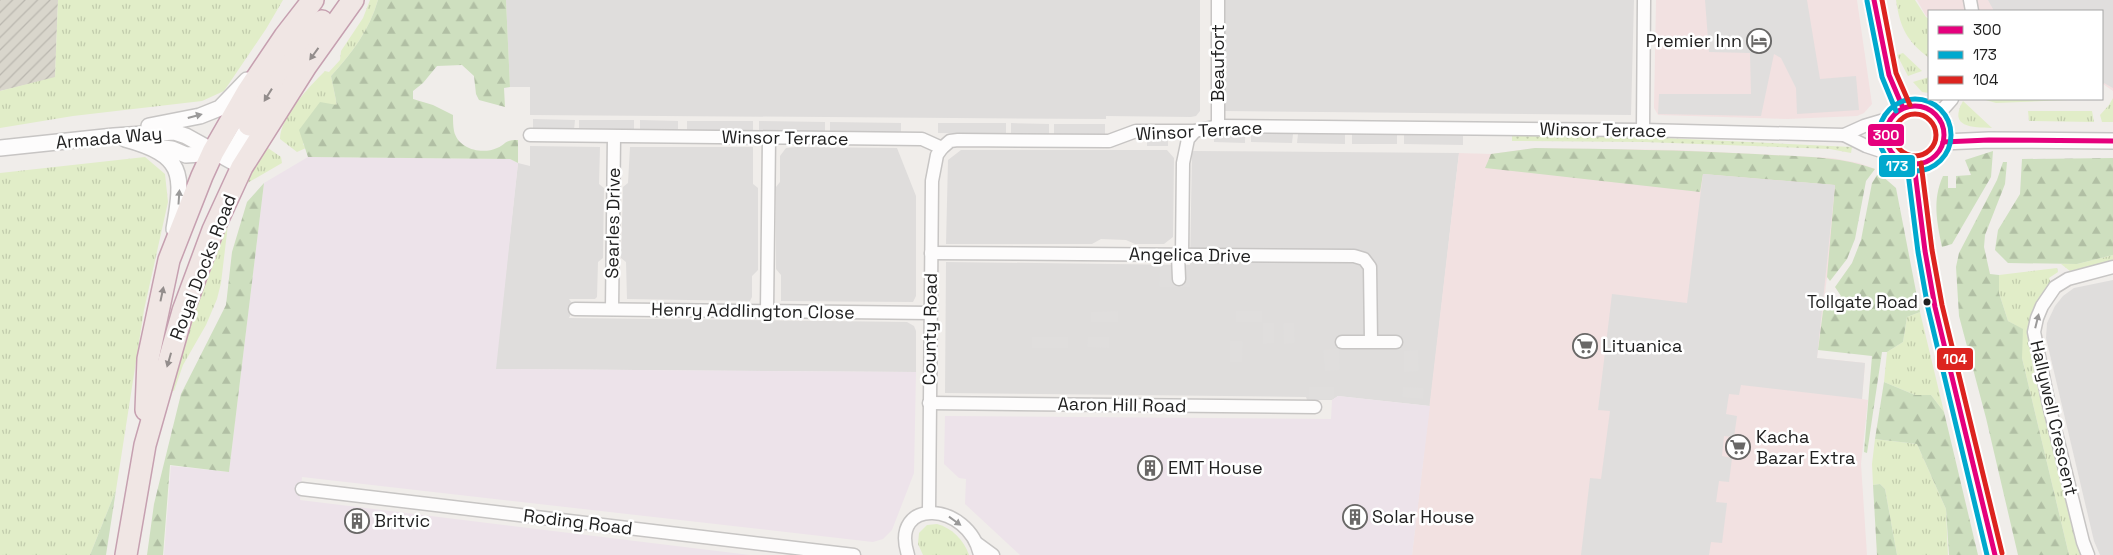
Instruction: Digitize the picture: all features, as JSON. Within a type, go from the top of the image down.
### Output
[{"type":"highway","name":"Royal Docks Road","points":[[145,445],[148,359],[169,260],[213,152],[248,91],[285,36],[313,0]]},
{"type":"highway","points":[[249,125],[289,62],[339,0]]},
{"type":"highway","name":"Royal Docks Road","points":[[126,555],[145,445],[183,311],[212,230],[242,167],[306,66],[353,0]]},
{"type":"main road","points":[[1874,0],[1897,113],[1886,133],[1886,141],[1893,155],[1899,160],[1914,164],[1932,158],[1939,151],[1943,142],[1942,124],[1937,116],[1927,109],[1915,106],[1897,113]]},
{"type":"main road","points":[[1914,164],[1925,251],[1935,307],[1995,555]]},
{"type":"street","name":"Beaufort","points":[[1218,0],[1218,126]]},
{"type":"street","points":[[1643,130],[1644,0]]},
{"type":"street","points":[[114,136],[156,124],[200,116],[220,108],[285,36]]},
{"type":"street","points":[[1937,116],[1951,100]]},
{"type":"street","name":"Winsor Terrace","points":[[1844,135],[1897,113]]},
{"type":"street","name":"Armada Way","points":[[114,136],[150,146],[172,149],[186,155],[233,152],[249,125]]},
{"type":"street","name":"Winsor Terrace","points":[[530,135],[922,139],[942,148],[950,141],[958,140],[1109,141],[1136,131],[1195,131],[1218,126],[1643,130],[1844,135],[1866,146],[1893,155]]},
{"type":"street","points":[[1179,278],[1183,163],[1188,138],[1195,131]]},
{"type":"street","name":"Armada Way","points":[[0,148],[114,136],[174,132],[186,136],[242,167]]},
{"type":"street","name":"Searles Drive","points":[[612,309],[614,137]]},
{"type":"street","points":[[767,311],[769,138]]},
{"type":"street","points":[[1943,142],[1989,140],[2113,141]]},
{"type":"street","points":[[150,146],[166,157],[178,176],[179,201],[169,260]]},
{"type":"street","name":"County Road","points":[[929,512],[932,181],[937,155],[942,148]]},
{"type":"street","name":"Angelica Drive","points":[[931,253],[1354,256],[1364,259],[1370,267],[1372,341]]},
{"type":"street","name":"Hallywell Crescent","points":[[2088,555],[2083,542],[2049,405],[2034,332],[2036,318],[2055,287],[2068,279],[2113,267]]},
{"type":"street","name":"Henry Addlington Close","points":[[575,309],[930,313]]},
{"type":"street","points":[[1342,342],[1396,342]]},
{"type":"street","name":"Aaron Hill Road","points":[[929,403],[1315,407]]},
{"type":"street","name":"Roding Road","points":[[302,489],[854,555]]},
{"type":"street","points":[[905,555],[907,529],[921,514],[929,512],[939,512],[950,517],[960,524],[979,549],[992,555]]},
{"type":"shaded area","points":[[0,0],[58,0],[55,78],[0,91]]},
{"type":"shaded area","points":[[506,0],[1200,0],[1200,111],[1196,116],[1191,117],[1106,116],[1106,119],[530,115],[530,87],[510,87]]},
{"type":"shaded area","points":[[1225,0],[1634,0],[1631,115],[1224,111]]},
{"type":"shaded area","points":[[1656,0],[1857,0],[1872,104],[1864,113],[1857,116],[1787,119],[1658,115],[1654,108]]},
{"type":"shaded area","points":[[1705,0],[1807,0],[1820,79],[1856,76],[1859,110],[1797,114],[1796,88],[1781,58],[1774,54],[1761,116],[1658,114],[1659,94],[1751,94],[1750,53],[1709,52]]},
{"type":"shaded area","points":[[1917,0],[2113,0],[2113,91],[2103,84],[2103,10],[1928,10],[1928,17]]},
{"type":"shaded area","points":[[1988,0],[2113,0],[2113,88],[2104,83],[2103,84],[2103,10],[1993,10]]},
{"type":"shaded area","points":[[533,119],[575,120],[574,130],[533,130]]},
{"type":"shaded area","points":[[579,120],[634,120],[634,130],[579,130]]},
{"type":"shaded area","points":[[640,120],[678,121],[678,131],[640,131]]},
{"type":"shaded area","points":[[687,121],[753,121],[753,132],[687,131]]},
{"type":"shaded area","points":[[759,121],[825,122],[825,132],[759,132]]},
{"type":"shaded area","points":[[830,122],[901,123],[901,133],[830,132]]},
{"type":"shaded area","points":[[938,123],[1006,123],[1006,134],[938,133]]},
{"type":"shaded area","points":[[1011,123],[1049,124],[1049,134],[1011,134]]},
{"type":"shaded area","points":[[1054,124],[1105,124],[1105,135],[1054,134]]},
{"type":"shaded area","points":[[1214,133],[1245,133],[1245,143],[1214,142]]},
{"type":"shaded area","points":[[1251,133],[1293,134],[1292,143],[1251,142]]},
{"type":"shaded area","points":[[1298,134],[1345,134],[1345,144],[1297,143]]},
{"type":"shaded area","points":[[1352,134],[1397,135],[1397,144],[1352,144]]},
{"type":"shaded area","points":[[1404,135],[1463,136],[1463,145],[1404,144]]},
{"type":"shaded area","points":[[1147,137],[1168,137],[1168,146],[1147,146]]},
{"type":"shaded area","points":[[530,146],[600,147],[599,184],[604,188],[603,258],[598,262],[597,297],[595,299],[569,299],[572,303],[576,303],[569,318],[907,322],[914,326],[916,331],[916,372],[495,369],[518,163],[530,166]]},
{"type":"shaded area","points":[[630,147],[753,147],[753,184],[758,188],[758,270],[752,276],[752,297],[750,301],[627,299],[626,262],[621,258],[623,187],[628,183]]},
{"type":"shaded area","points":[[786,148],[897,148],[916,196],[916,296],[913,302],[781,301],[781,275],[776,269],[776,187],[780,182],[780,156]]},
{"type":"shaded area","points":[[1535,148],[1677,150],[1832,158],[1859,163],[1875,169],[1840,196],[1817,358],[1865,363],[1862,399],[1868,400],[1861,464],[1867,555],[1412,555],[1459,153],[1491,154]]},
{"type":"shaded area","points":[[961,150],[1167,150],[1174,158],[1173,237],[1164,244],[1135,244],[1126,240],[1101,239],[1092,244],[946,244],[948,160]]},
{"type":"shaded area","points":[[1192,151],[1459,153],[1430,406],[1338,396],[1332,400],[1307,400],[1306,397],[945,393],[946,262],[1190,265]]},
{"type":"shaded area","points":[[308,157],[510,159],[518,163],[496,369],[916,372],[914,473],[892,530],[883,539],[873,542],[302,477],[300,500],[750,555],[164,555],[171,466],[229,472],[264,183]]},
{"type":"shaded area","points":[[1703,174],[1835,185],[1817,358],[1865,363],[1862,399],[1741,385],[1739,395],[1729,394],[1726,414],[1737,416],[1734,437],[1724,436],[1722,456],[1732,458],[1729,482],[1719,481],[1716,502],[1727,503],[1722,543],[1711,542],[1709,555],[1581,555],[1590,478],[1601,479],[1610,411],[1598,410],[1612,294],[1687,303]]},
{"type":"shaded area","points":[[1160,267],[1190,267],[1190,287],[1159,287]]},
{"type":"shaded area","points":[[2113,280],[2113,555],[2100,555],[2094,541],[2046,338],[2047,323],[2055,306],[2063,296],[2074,288]]},
{"type":"shaded area","points":[[1118,311],[1118,322],[1091,322],[1091,312]]},
{"type":"shaded area","points":[[1236,311],[1262,311],[1262,322],[1236,322]]},
{"type":"shaded area","points":[[1263,323],[1274,323],[1274,343],[1263,344]]},
{"type":"shaded area","points":[[1283,323],[1294,323],[1295,343],[1284,344]]},
{"type":"shaded area","points":[[1032,337],[1068,337],[1068,348],[1032,348]]},
{"type":"shaded area","points":[[1088,337],[1109,337],[1109,348],[1087,347]]},
{"type":"shaded area","points":[[1230,341],[1243,341],[1242,362],[1230,362]]},
{"type":"shaded area","points":[[1339,349],[1340,370],[1325,371],[1323,350]]},
{"type":"shaded area","points":[[1418,350],[1419,371],[1404,372],[1404,351]]},
{"type":"shaded area","points":[[1309,387],[1334,387],[1334,399],[1309,399]]},
{"type":"shaded area","points":[[1403,387],[1424,388],[1423,399],[1402,397]]},
{"type":"shaded area","points":[[1338,396],[1430,406],[1412,555],[1020,555],[965,504],[966,479],[959,478],[944,464],[945,416],[1331,419],[1332,400]]},
{"type":"green space","points":[[58,0],[283,0],[266,29],[224,91],[202,101],[73,116],[0,128],[0,91],[55,77]]},
{"type":"green space","points":[[370,0],[378,0],[365,32],[353,50],[331,76],[337,105],[303,144],[306,148],[297,152],[280,139],[285,121],[297,102],[312,85],[325,71],[329,72],[340,60],[341,51],[363,18]]},
{"type":"green space","points":[[378,0],[506,0],[510,87],[504,88],[505,107],[479,100],[476,94],[474,76],[462,65],[437,66],[423,83],[413,91],[413,99],[433,105],[453,115],[456,137],[471,149],[491,150],[500,147],[507,141],[518,140],[518,163],[510,159],[308,157],[299,130],[320,102],[337,105],[331,76],[365,32]]},
{"type":"green space","points":[[1896,0],[1915,0],[1928,18],[1928,57],[1910,40],[1900,18]]},
{"type":"green space","points":[[1903,53],[1922,71],[1908,76],[1897,55]]},
{"type":"green space","points":[[1928,77],[1928,93],[1922,92],[1913,82]]},
{"type":"green space","points":[[2113,98],[2113,122],[2102,122],[2100,115]]},
{"type":"green space","points":[[1986,100],[2067,100],[1996,103]]},
{"type":"green space","points":[[1963,101],[1992,128],[1970,126],[1960,121],[1958,116]]},
{"type":"green space","points":[[2028,111],[2092,111],[2094,122],[2029,121]]},
{"type":"green space","points":[[1512,136],[1644,137],[1852,147],[1851,153],[1830,149],[1644,142],[1512,141]]},
{"type":"green space","points":[[265,146],[281,157],[282,163],[244,185]]},
{"type":"green space","points":[[1535,148],[1801,156],[1846,161],[1875,169],[1866,181],[1855,239],[1847,259],[1830,281],[1827,277],[1835,185],[1703,174],[1700,192],[1485,168],[1491,154]]},
{"type":"green space","points":[[1993,151],[1991,177],[1952,244],[1942,247],[1937,220],[1937,202],[1943,176],[1948,176],[1948,188],[1956,188],[1956,176],[1971,175],[1965,160]]},
{"type":"green space","points":[[145,157],[165,174],[168,202],[144,310],[116,490],[90,555],[0,555],[0,173]]},
{"type":"green space","points":[[2113,158],[2113,255],[2077,264],[2008,263],[1995,250],[1998,230],[2020,194],[2022,159]]},
{"type":"green space","points":[[2003,162],[2007,162],[2005,184],[1985,235],[1984,247],[1990,274],[1999,275],[1999,293],[2008,321],[2023,329],[2022,358],[2069,555],[2018,555],[1986,418],[1959,316],[1956,267],[1959,253],[1997,180]]},
{"type":"green space","points":[[1877,175],[1881,175],[1896,188],[1920,312],[1907,317],[1903,342],[1887,352],[1882,352],[1867,453],[1864,452],[1872,356],[1818,350],[1823,311],[1841,296],[1835,287],[1852,263],[1861,240],[1872,183]]},
{"type":"green space","points":[[264,183],[229,472],[170,465],[163,555],[147,555],[154,504],[181,394],[226,305],[232,252],[247,202]]},
{"type":"green space","points":[[244,185],[229,216],[221,283],[217,299],[206,325],[183,365],[174,391],[171,391],[183,339],[230,211]]},
{"type":"green space","points":[[2113,255],[2113,261],[2070,271],[2061,264],[2077,264]]},
{"type":"green space","points":[[2057,268],[2058,272],[2049,278],[2051,283],[2036,302],[2027,332],[2034,373],[2081,555],[2069,555],[2022,358],[2022,329],[2008,321],[1999,293],[1999,275]]},
{"type":"green space","points":[[1920,312],[1944,412],[1931,395],[1915,395],[1884,382],[1887,352],[1903,342],[1907,317]]},
{"type":"green space","points":[[1884,382],[1915,395],[1931,395],[1944,412],[1978,555],[1949,555],[1946,509],[1917,444],[1875,439]]},
{"type":"green space","points":[[1875,439],[1917,444],[1946,509],[1948,555],[1897,555],[1885,489],[1880,484],[1873,485],[1872,464]]},
{"type":"green space","points":[[1880,484],[1885,489],[1897,555],[1877,555],[1873,485]]},
{"type":"green space","points":[[116,490],[106,555],[90,555]]},
{"type":"green space","points":[[937,524],[948,528],[957,535],[969,555],[923,555],[918,544],[919,533],[927,525]]},
{"type":"transit line","name":"300","points":[[1874,0],[1889,75],[1903,108]]},
{"type":"transit line","name":"104","points":[[1882,0],[1896,73],[1910,105]]},
{"type":"transit line","name":"173","points":[[1867,1],[1882,77],[1896,111]]},
{"type":"transit line","name":"173","points":[[1908,99],[1922,99],[1941,109],[1951,128],[1951,135],[1951,142],[1941,161],[1922,171],[1908,171],[1889,161],[1879,142],[1879,128],[1889,109],[1908,99]]},
{"type":"transit line","name":"300","points":[[1915,106],[1926,108],[1939,119],[1944,135],[1942,146],[1931,159],[1915,164],[1904,162],[1891,151],[1886,135],[1888,124],[1899,111],[1915,106]]},
{"type":"transit line","name":"104","points":[[1919,114],[1927,117],[1933,123],[1936,135],[1933,147],[1927,153],[1911,156],[1903,153],[1897,147],[1894,131],[1897,123],[1903,117],[1919,114]]},
{"type":"transit line","name":"300","points":[[1943,142],[1989,140],[2113,141]]},
{"type":"transit line","name":"104","points":[[1921,163],[1932,250],[1942,305],[2002,553]]},
{"type":"transit line","name":"300","points":[[1914,164],[1925,251],[1935,307],[1995,555]]},
{"type":"transit line","name":"173","points":[[1907,165],[1918,252],[1928,308],[1987,555]]},
{"type":"place","name":"Premier Inn","points":[[1759,41]]},
{"type":"place","name":"Tollgate Road","points":[[1927,302]]},
{"type":"place","name":"Lituanica","points":[[1585,346]]},
{"type":"place","name":"Kacha Bazar Extra","points":[[1738,447]]},
{"type":"place","name":"EMT House","points":[[1150,468]]},
{"type":"place","name":"Solar House","points":[[1355,517]]},
{"type":"place","name":"Britvic","points":[[357,521]]}]
